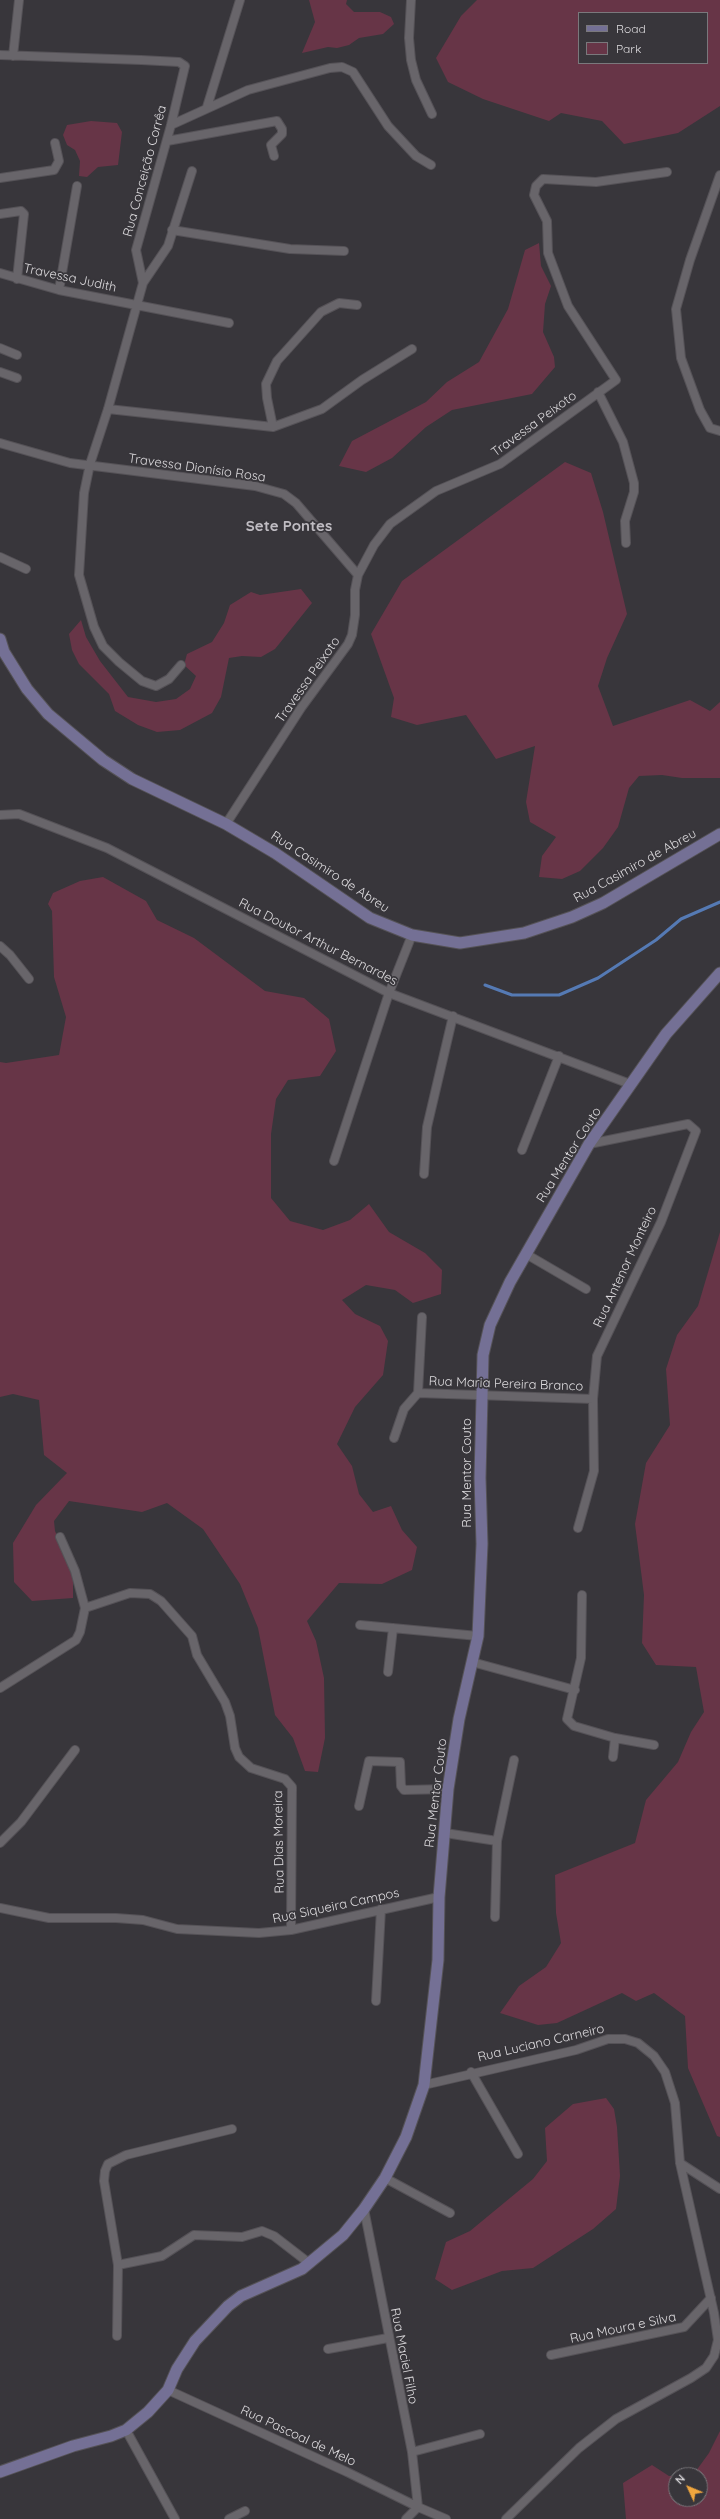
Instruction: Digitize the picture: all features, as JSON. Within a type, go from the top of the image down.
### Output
[{"type":"street","points":[[0,55],[13,56],[19,0]]},
{"type":"street","points":[[207,107],[240,0]]},
{"type":"street","points":[[412,0],[409,38],[411,60],[416,80],[432,114]]},
{"type":"street","name":"Rua Conceição Corrêa","points":[[13,56],[179,62],[185,66],[171,126],[136,250],[143,282]]},
{"type":"street","points":[[171,126],[207,107],[248,90],[330,68],[348,68],[360,83],[388,126],[416,156],[431,165]]},
{"type":"street","points":[[167,141],[277,121],[282,129],[282,134],[271,144],[274,156]]},
{"type":"street","points":[[0,178],[54,170],[59,161],[55,143]]},
{"type":"street","name":"Rua Conceição Corrêa","points":[[181,665],[162,684],[149,685],[119,662],[103,646],[94,627],[79,575],[84,493],[90,464],[108,409],[143,282],[168,246],[192,170]]},
{"type":"street","name":"Travessa Peixoto","points":[[226,824],[301,708],[348,644],[354,622],[355,590],[358,575],[374,545],[390,524],[436,491],[500,464],[616,380],[568,306],[548,253],[547,221],[534,190],[543,179],[596,182],[631,179],[667,172]]},
{"type":"street","points":[[720,175],[690,260],[676,309],[681,358],[700,410],[710,428],[720,431]]},
{"type":"street","points":[[59,290],[77,186]]},
{"type":"street","points":[[0,214],[21,211],[24,214],[17,279]]},
{"type":"street","points":[[172,230],[290,249],[344,251]]},
{"type":"street","name":"Travessa Judith","points":[[0,273],[59,290],[229,323]]},
{"type":"street","points":[[273,427],[267,398],[266,384],[276,361],[321,312],[338,303],[357,305]]},
{"type":"street","points":[[0,348],[17,355]]},
{"type":"street","points":[[108,409],[273,427],[322,409],[362,380],[412,349]]},
{"type":"street","points":[[0,372],[17,378]]},
{"type":"street","points":[[598,392],[623,442],[634,483],[634,492],[625,521],[626,543]]},
{"type":"street","name":"Travessa Dionísio Rosa","points":[[0,443],[70,463],[90,464],[255,486],[284,494],[296,503],[358,575]]},
{"type":"street","points":[[0,557],[26,569]]},
{"type":"street","name":"Rua Casimiro de Abreu","points":[[0,640],[2,651],[27,689],[48,714],[103,760],[132,779],[226,824],[276,853],[370,918],[412,935],[460,943],[524,933],[572,917],[641,882],[720,834]]},
{"type":"street","name":"Rua Doutor Arthur Bernardes","points":[[0,815],[19,814],[107,848],[389,993],[630,1084]]},
{"type":"street","points":[[334,1161],[389,993],[412,935]]},
{"type":"street","points":[[0,946],[10,955],[29,979]]},
{"type":"street","name":"Rua Mentor Couto","points":[[0,2472],[73,2446],[111,2436],[126,2430],[148,2412],[168,2390],[177,2369],[195,2341],[228,2306],[241,2296],[302,2269],[343,2235],[364,2209],[385,2178],[406,2137],[424,2084],[438,1960],[439,1897],[448,1789],[459,1719],[478,1636],[482,1544],[483,1355],[490,1325],[501,1299],[589,1144],[666,1034],[720,973]]},
{"type":"street","points":[[424,1174],[427,1127],[452,1016]]},
{"type":"street","points":[[522,1150],[559,1056]]},
{"type":"street","name":"Rua Antenor Monteiro","points":[[578,1528],[594,1471],[593,1399],[597,1356],[661,1222],[696,1131],[688,1124],[589,1144]]},
{"type":"street","points":[[526,1254],[586,1289]]},
{"type":"street","points":[[394,1438],[404,1409],[418,1393],[422,1317]]},
{"type":"street","name":"Rua Maria Pereira Branco","points":[[418,1393],[482,1397],[593,1399]]},
{"type":"street","points":[[0,1688],[76,1640],[85,1608],[75,1571],[60,1537]]},
{"type":"street","name":"Rua Dias Moreira","points":[[85,1608],[130,1593],[150,1594],[161,1601],[192,1636],[197,1655],[225,1702],[230,1716],[235,1748],[238,1757],[251,1768],[285,1779],[292,1787],[291,1930]]},
{"type":"street","points":[[582,1595],[583,1638],[575,1690],[568,1715],[569,1723],[615,1738],[654,1745]]},
{"type":"street","points":[[360,1625],[478,1636]]},
{"type":"street","points":[[388,1672],[393,1628]]},
{"type":"street","points":[[472,1662],[575,1690]]},
{"type":"street","points":[[613,1757],[615,1738]]},
{"type":"street","points":[[0,1843],[21,1822],[75,1750]]},
{"type":"street","points":[[495,1917],[497,1841],[514,1760]]},
{"type":"street","points":[[359,1806],[369,1761],[400,1762],[401,1786],[404,1790],[448,1789]]},
{"type":"street","points":[[445,1834],[497,1841]]},
{"type":"street","name":"Rua Siqueira Campos","points":[[0,1908],[49,1918],[116,1918],[143,1920],[177,1929],[259,1933],[291,1930],[439,1897]]},
{"type":"street","points":[[376,2001],[381,1909]]},
{"type":"street","name":"Rua Luciano Carneiro","points":[[424,2084],[471,2072],[576,2050],[608,2039],[625,2039],[638,2043],[654,2056],[665,2072],[675,2103],[680,2163],[711,2298],[718,2340],[714,2356],[706,2368],[616,2419],[560,2465],[506,2519]]},
{"type":"street","points":[[471,2072],[518,2154]]},
{"type":"street","points":[[117,2336],[118,2265],[104,2181],[104,2171],[108,2164],[126,2155],[232,2129]]},
{"type":"street","points":[[680,2163],[720,2188]]},
{"type":"street","points":[[385,2178],[450,2213]]},
{"type":"street","name":"Rua Maciel Filho","points":[[364,2209],[388,2338],[412,2452],[418,2507]]},
{"type":"street","points":[[118,2265],[162,2256],[194,2235],[242,2237],[262,2231],[274,2236],[309,2263]]},
{"type":"street","name":"Rua Moura e Silva","points":[[551,2355],[684,2327],[711,2298]]},
{"type":"street","points":[[328,2349],[388,2338]]},
{"type":"street","name":"Rua Pascoal de Melo","points":[[168,2390],[446,2519]]},
{"type":"street","points":[[126,2430],[175,2519]]},
{"type":"street","points":[[412,2452],[480,2434]]},
{"type":"street","points":[[406,2519],[418,2507]]},
{"type":"street","points":[[229,2519],[245,2511]]},
{"type":"green space","points":[[309,0],[347,0],[346,4],[354,12],[380,12],[391,17],[394,24],[383,34],[359,38],[349,45],[337,48],[328,47],[302,53],[315,22]]},
{"type":"green space","points":[[477,0],[720,0],[720,106],[678,133],[624,144],[602,121],[561,113],[549,121],[483,99],[448,82],[436,58],[461,16]]},
{"type":"green space","points":[[91,121],[117,123],[122,132],[118,165],[98,167],[87,177],[79,176],[80,161],[75,150],[67,145],[63,135],[67,125]]},
{"type":"green space","points":[[539,243],[541,266],[551,286],[545,304],[543,332],[554,357],[555,367],[532,394],[452,410],[426,427],[392,458],[366,472],[339,466],[352,441],[426,402],[447,382],[479,362],[508,309],[525,250]]},
{"type":"green space","points":[[565,462],[591,473],[603,512],[627,614],[607,658],[598,686],[613,726],[690,700],[710,711],[720,702],[720,778],[682,778],[662,775],[639,776],[629,788],[618,827],[603,848],[580,871],[562,879],[539,877],[542,856],[556,837],[530,822],[526,802],[535,746],[496,759],[466,715],[417,725],[391,717],[394,698],[371,634],[402,581]]},
{"type":"green space","points":[[301,589],[312,603],[275,649],[261,657],[242,656],[229,658],[221,697],[212,713],[180,730],[157,732],[138,725],[115,711],[109,694],[79,664],[72,650],[69,634],[81,620],[86,637],[100,661],[128,697],[156,702],[176,699],[190,689],[196,676],[184,665],[187,654],[212,642],[224,623],[230,605],[251,592],[260,595]]},
{"type":"green space","points":[[103,877],[146,901],[157,920],[194,938],[265,991],[304,998],[329,1019],[336,1051],[320,1076],[288,1080],[276,1099],[271,1134],[271,1198],[290,1221],[323,1230],[350,1220],[369,1204],[389,1232],[425,1253],[442,1270],[441,1294],[413,1303],[395,1290],[366,1285],[342,1300],[355,1314],[380,1326],[388,1341],[383,1375],[355,1407],[337,1444],[352,1466],[359,1494],[373,1512],[391,1506],[402,1530],[417,1547],[412,1570],[382,1584],[339,1583],[307,1621],[316,1641],[324,1678],[325,1738],[318,1772],[305,1771],[293,1738],[275,1715],[258,1628],[240,1584],[203,1529],[167,1503],[142,1512],[69,1501],[54,1521],[55,1531],[73,1573],[73,1598],[32,1601],[14,1582],[13,1543],[36,1505],[67,1473],[44,1455],[39,1400],[13,1394],[0,1397],[0,1062],[6,1063],[59,1055],[66,1017],[54,977],[52,911],[48,904],[53,893],[80,881]]},
{"type":"green space","points":[[720,1232],[720,2137],[717,2136],[688,2068],[685,2016],[654,1993],[636,2001],[622,1993],[557,2023],[538,2025],[500,2013],[519,1986],[546,1967],[561,1943],[556,1913],[555,1875],[635,1843],[646,1800],[678,1762],[691,1732],[704,1712],[696,1667],[656,1665],[642,1643],[644,1595],[635,1524],[646,1463],[670,1425],[666,1369],[677,1335],[698,1306]]},
{"type":"green space","points":[[606,2098],[614,2109],[617,2127],[620,2176],[616,2209],[593,2229],[533,2268],[502,2271],[452,2290],[435,2279],[446,2242],[470,2231],[533,2179],[547,2161],[545,2128],[573,2104]]},
{"type":"green space","points":[[720,2431],[720,2519],[626,2519],[623,2483],[652,2465],[668,2475],[668,2507],[708,2507],[708,2467],[699,2467],[709,2453]]},
{"type":"waterway","points":[[485,985],[512,995],[559,995],[598,978],[656,940],[681,919],[720,902]]},
{"type":"district","name":"Sete Pontes","points":[[289,526]]}]
